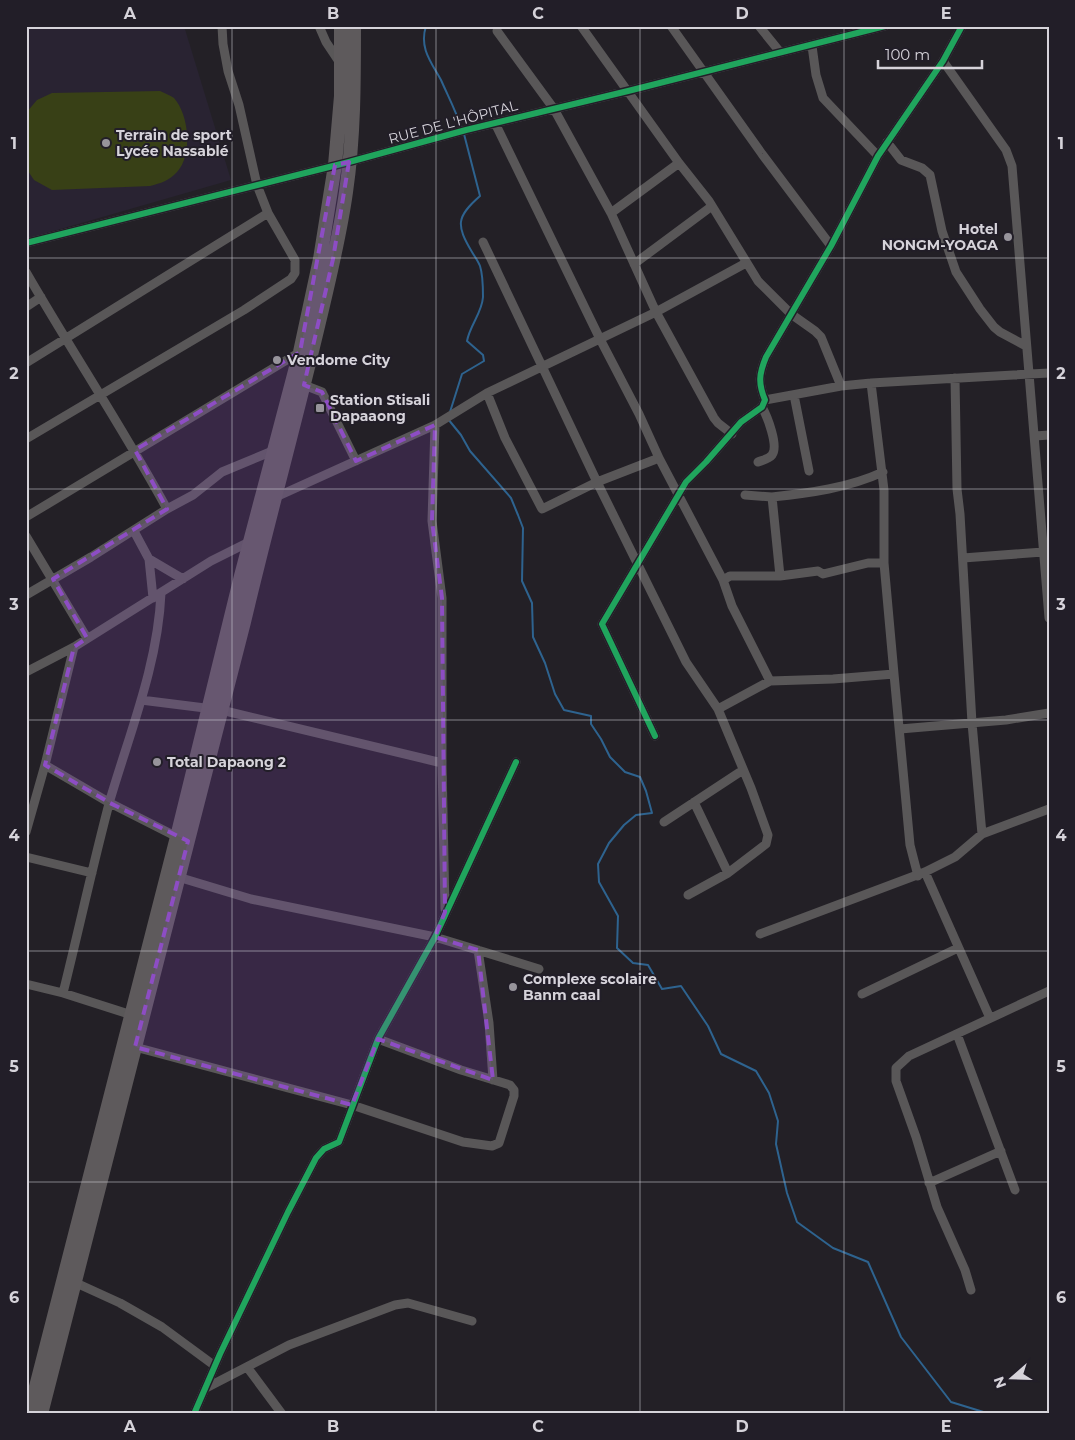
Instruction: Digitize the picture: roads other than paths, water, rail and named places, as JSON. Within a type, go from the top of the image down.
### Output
[{"type":"highway","points":[[29,1414],[182,839],[257,540],[274,450],[300,352],[320,259],[340,127],[342,66],[340,26]]},
{"type":"highway","points":[[257,540],[276,497],[334,259],[346,192],[353,120],[354,26]]},
{"type":"highway","points":[[41,1414],[135,1047],[136,1016],[178,877],[182,839]]},
{"type":"street","points":[[26,439],[102,396],[244,310],[291,278],[295,273],[295,260],[268,213],[258,185],[240,105],[228,71],[222,26]]},
{"type":"street","points":[[319,26],[326,42],[342,66]]},
{"type":"street","points":[[581,26],[712,206],[758,281],[791,314],[821,337],[841,386]]},
{"type":"street","points":[[671,26],[762,154],[831,246]]},
{"type":"street","points":[[759,26],[780,52]]},
{"type":"street","name":"RUE DE L'HÔPITAL","points":[[26,243],[349,162],[463,130],[628,91],[780,52],[812,46],[849,30],[886,26]]},
{"type":"street","points":[[758,462],[766,460],[775,450],[760,388],[761,370],[766,357],[831,246],[878,156],[943,61],[962,26]]},
{"type":"street","points":[[497,31],[554,108],[611,213],[656,312],[714,418],[732,434]]},
{"type":"street","points":[[812,46],[816,75],[823,98],[878,156]]},
{"type":"street","points":[[943,61],[1006,150],[1011,161],[1026,346],[1044,508],[1043,552],[1049,618]]},
{"type":"street","points":[[495,123],[600,339],[636,407],[659,458],[723,580],[732,606],[770,681]]},
{"type":"street","points":[[887,142],[901,160],[922,168],[930,175],[942,231],[956,272],[980,309],[1000,332],[1026,346]]},
{"type":"street","points":[[611,213],[679,163]]},
{"type":"street","points":[[634,264],[712,206]]},
{"type":"street","points":[[26,363],[268,213]]},
{"type":"street","points":[[483,242],[597,482],[686,662],[718,709],[751,788],[768,838],[766,844],[728,873],[688,895]]},
{"type":"street","points":[[276,497],[435,425],[487,393],[656,312],[746,263]]},
{"type":"street","points":[[26,272],[65,339],[135,450],[167,509]]},
{"type":"street","points":[[26,307],[41,297]]},
{"type":"street","points":[[26,517],[300,352]]},
{"type":"street","points":[[655,736],[602,624],[677,494],[690,477],[732,434],[741,422],[764,403],[841,386],[1049,372]]},
{"type":"street","points":[[955,378],[957,489],[972,723],[982,834]]},
{"type":"street","points":[[871,383],[883,472],[884,563],[910,845],[921,874],[990,1018]]},
{"type":"street","points":[[304,385],[322,392],[356,461]]},
{"type":"street","points":[[487,393],[505,438],[542,509],[597,482],[659,458]]},
{"type":"street","points":[[794,395],[809,472]]},
{"type":"street","points":[[435,425],[432,521],[442,598],[442,764],[445,912]]},
{"type":"street","points":[[1035,436],[1049,435]]},
{"type":"street","points":[[26,595],[197,492],[229,468],[274,450]]},
{"type":"street","points":[[745,495],[772,498],[834,488],[864,481],[883,472]]},
{"type":"street","points":[[772,498],[780,576]]},
{"type":"street","points":[[63,993],[110,803],[141,700],[159,629],[157,596],[149,559],[134,531]]},
{"type":"street","points":[[26,536],[87,638]]},
{"type":"street","points":[[26,672],[74,647],[211,561],[257,540]]},
{"type":"street","points":[[962,558],[1043,552]]},
{"type":"street","points":[[149,559],[183,578]]},
{"type":"street","points":[[723,580],[730,576],[780,576],[818,571],[823,574],[868,563],[884,563]]},
{"type":"street","points":[[26,832],[45,765],[74,647]]},
{"type":"street","points":[[718,709],[770,681],[833,679],[894,674]]},
{"type":"street","points":[[141,700],[215,709],[442,764]]},
{"type":"street","points":[[900,729],[972,723],[1049,713]]},
{"type":"street","points":[[197,1413],[215,1366],[288,1212],[316,1158],[324,1149],[339,1142],[378,1039],[435,937],[516,762]]},
{"type":"street","points":[[45,765],[110,803],[182,839]]},
{"type":"street","points":[[664,822],[743,770]]},
{"type":"street","points":[[694,802],[728,873]]},
{"type":"street","points":[[760,934],[921,874],[955,856],[982,834],[1049,809]]},
{"type":"street","points":[[26,857],[92,873]]},
{"type":"street","points":[[178,877],[251,898],[435,937],[539,970]]},
{"type":"street","points":[[862,994],[958,948]]},
{"type":"street","points":[[478,950],[489,1023],[493,1080]]},
{"type":"street","points":[[26,984],[63,993],[136,1016]]},
{"type":"street","points":[[971,1290],[965,1270],[948,1234],[930,1183],[896,1081],[896,1068],[909,1056],[1049,992]]},
{"type":"street","points":[[957,1034],[1015,1190]]},
{"type":"street","points":[[135,1047],[352,1105],[463,1142],[496,1145],[499,1143],[514,1096],[514,1090],[510,1085],[461,1070],[378,1039]]},
{"type":"street","points":[[930,1183],[1001,1151]]},
{"type":"street","points":[[74,1282],[120,1303],[162,1327],[215,1366]]},
{"type":"street","points":[[206,1388],[289,1345],[395,1305],[408,1304],[472,1321]]},
{"type":"street","points":[[247,1367],[282,1414]]},
{"type":"waterway","points":[[426,26],[424,41],[427,54],[441,80],[461,127]]},
{"type":"waterway","points":[[450,412],[462,374],[484,361],[483,355],[467,341],[482,303],[483,289],[480,266],[461,228],[461,222],[466,210],[480,196],[464,134]]},
{"type":"waterway","points":[[448,419],[461,435],[470,451],[511,498],[518,515],[523,528],[522,581],[532,603],[533,637],[545,663],[555,694],[564,710],[591,716],[591,724],[610,757],[625,772],[640,777],[646,791],[652,813],[636,815],[624,825],[609,843],[598,864],[599,882],[618,916],[617,948],[633,963],[648,965],[662,989],[681,986],[708,1026],[721,1054],[756,1071],[769,1093],[778,1121],[776,1144],[787,1193],[797,1222],[833,1248],[868,1262],[901,1337],[951,1402],[990,1414]]},
{"type":"place","name":"Terrain de sport Lycée Nassablé","points":[[106,143]]},
{"type":"place","name":"Hotel NONGM-YOAGA","points":[[1008,237]]},
{"type":"place","name":"Vendome City","points":[[277,360]]},
{"type":"place","name":"Station Stisali Dapaaong","points":[[320,408]]},
{"type":"place","name":"Total Dapaong 2","points":[[157,762]]},
{"type":"place","name":"Complexe scolaire Banm caal","points":[[513,987]]}]
